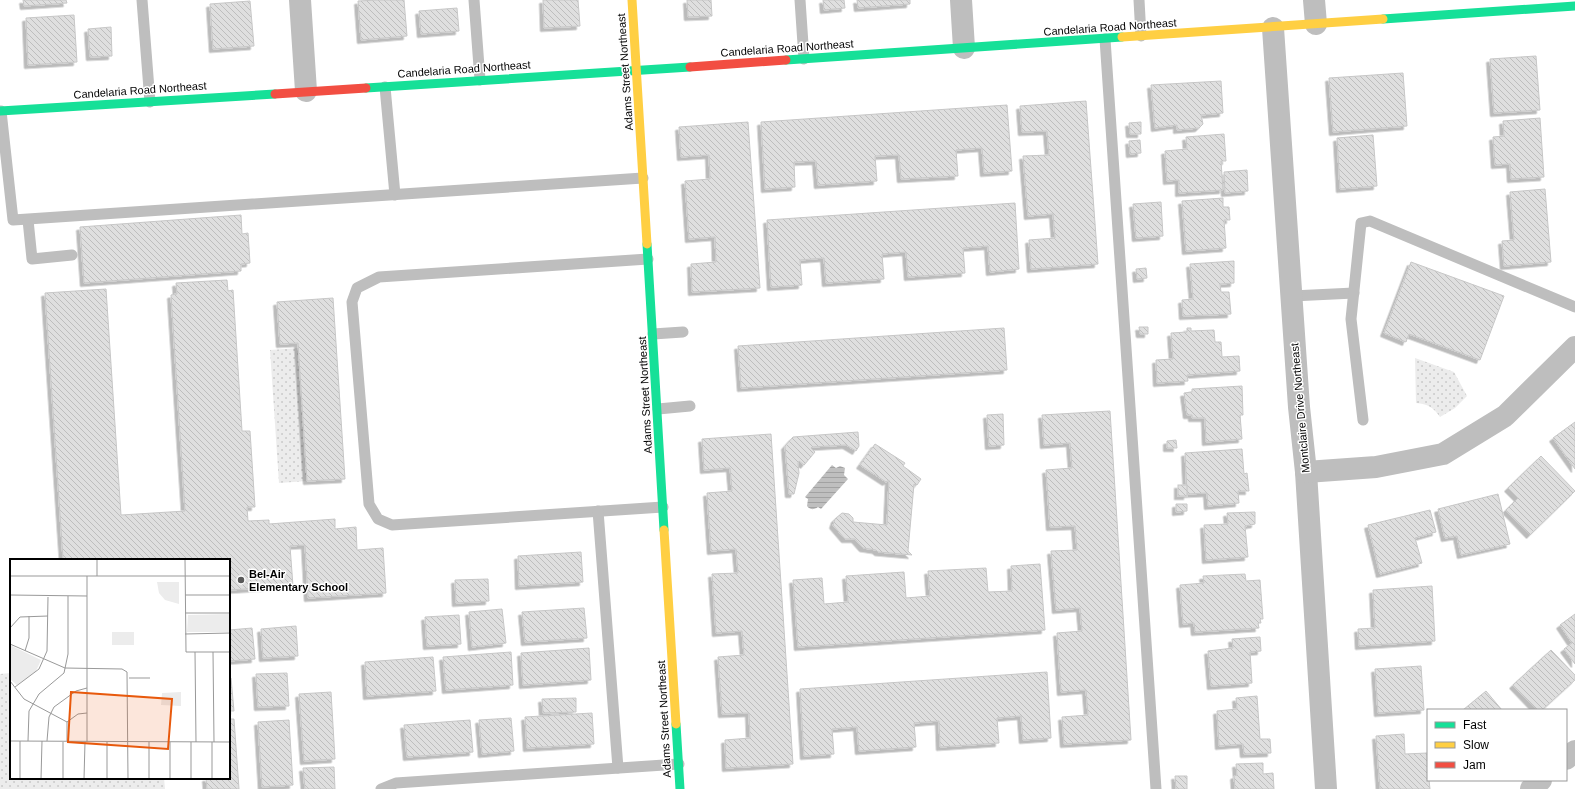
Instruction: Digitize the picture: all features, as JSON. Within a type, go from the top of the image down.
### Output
[{"type":"main road","name":"Adams Street Northeast","points":[[632,0],[680,789]]},
{"type":"main road","name":"Candelaria Road Northeast","points":[[1,111],[1274,28],[1575,6]]},
{"type":"street","points":[[300,0],[306,91]]},
{"type":"street","points":[[961,0],[964,48]]},
{"type":"street","points":[[1314,0],[1316,24]]},
{"type":"street","name":"Montclaire Drive Northeast","points":[[1274,28],[1299,407],[1306,472],[1326,789]]},
{"type":"street","points":[[1306,472],[1376,468],[1443,454],[1505,416],[1575,347]]},
{"type":"street","points":[[1567,758],[1575,751]]},
{"type":"street","points":[[1531,789],[1540,781]]},
{"type":"lane","points":[[142,0],[150,102]]},
{"type":"lane","points":[[474,0],[480,80]]},
{"type":"lane","points":[[800,0],[804,59]]},
{"type":"lane","points":[[1139,0],[1141,36]]},
{"type":"lane","points":[[1489,0],[1490,12]]},
{"type":"lane","points":[[1105,39],[1156,789]]},
{"type":"lane","points":[[385,87],[395,194]]},
{"type":"lane","points":[[1,111],[13,220],[643,178]]},
{"type":"lane","points":[[28,220],[32,259],[72,255]]},
{"type":"lane","points":[[1363,420],[1351,319],[1361,223],[1370,221],[1575,307]]},
{"type":"lane","points":[[648,259],[379,277],[357,288],[352,302],[369,504],[378,519],[392,525],[664,507]]},
{"type":"lane","points":[[1292,296],[1354,293]]},
{"type":"lane","points":[[653,334],[683,332]]},
{"type":"lane","points":[[658,409],[690,406]]},
{"type":"lane","points":[[598,511],[618,768]]},
{"type":"lane","points":[[381,789],[396,783],[679,764]]},
{"type":"shaded area","points":[[298,348],[307,481],[279,483],[270,350]]},
{"type":"shaded area","points":[[1415,358],[1454,372],[1467,396],[1455,408],[1440,417],[1430,407],[1424,404],[1416,403]]},
{"type":"shaded area","points":[[832,465],[836,468],[840,466],[845,468],[844,475],[848,479],[821,509],[818,507],[814,509],[809,508],[807,506],[808,499],[805,497]]},
{"type":"shaded area","points":[[10,673],[10,779],[164,779],[165,789],[0,789],[0,674]]},
{"type":"building","points":[[23,0],[66,0],[67,3],[24,6]]},
{"type":"building","points":[[404,0],[407,36],[361,40],[358,1]]},
{"type":"building","points":[[543,0],[578,0],[580,26],[544,28]]},
{"type":"building","points":[[687,0],[711,0],[712,16],[688,17]]},
{"type":"building","points":[[823,0],[844,0],[845,8],[824,10]]},
{"type":"building","points":[[857,0],[910,0],[910,4],[858,8]]},
{"type":"building","points":[[250,1],[254,46],[213,49],[210,4]]},
{"type":"building","points":[[457,8],[459,31],[421,34],[419,11]]},
{"type":"building","points":[[74,15],[77,62],[28,65],[26,18]]},
{"type":"building","points":[[111,27],[112,56],[90,57],[88,29]]},
{"type":"building","points":[[1536,56],[1540,110],[1494,113],[1490,59]]},
{"type":"building","points":[[1403,73],[1407,126],[1333,132],[1329,78]]},
{"type":"building","points":[[1221,81],[1223,113],[1201,115],[1203,124],[1199,128],[1177,130],[1177,125],[1155,128],[1151,85]]},
{"type":"building","points":[[1086,101],[1098,264],[1031,269],[1029,240],[1055,238],[1053,214],[1028,216],[1023,156],[1049,155],[1047,131],[1022,132],[1020,106]]},
{"type":"building","points":[[1007,105],[1012,171],[984,173],[982,148],[956,150],[958,176],[901,179],[899,155],[875,156],[877,181],[818,185],[816,161],[794,162],[795,187],[765,189],[761,122]]},
{"type":"building","points":[[1540,118],[1544,177],[1511,179],[1510,164],[1495,165],[1493,137],[1504,136],[1503,121]]},
{"type":"building","points":[[748,122],[760,288],[692,292],[691,264],[716,262],[715,237],[689,239],[685,181],[710,179],[709,155],[681,157],[679,127]]},
{"type":"building","points":[[1141,122],[1141,134],[1130,134],[1129,123]]},
{"type":"building","points":[[1224,134],[1226,161],[1221,161],[1223,190],[1179,193],[1179,180],[1167,181],[1165,151],[1187,149],[1186,137]]},
{"type":"building","points":[[1373,135],[1377,186],[1340,189],[1337,138]]},
{"type":"building","points":[[1140,140],[1141,153],[1130,154],[1129,141]]},
{"type":"building","points":[[1247,170],[1248,191],[1225,193],[1224,172]]},
{"type":"building","points":[[1545,189],[1551,262],[1504,266],[1502,241],[1514,240],[1510,192]]},
{"type":"building","points":[[1223,198],[1223,207],[1229,207],[1230,220],[1224,220],[1226,248],[1186,251],[1182,201]]},
{"type":"building","points":[[1161,202],[1163,236],[1136,238],[1133,204]]},
{"type":"building","points":[[1015,203],[1019,269],[990,272],[988,246],[963,248],[965,273],[908,277],[906,252],[882,254],[884,279],[826,283],[824,258],[800,260],[802,285],[771,287],[767,220]]},
{"type":"building","points":[[241,215],[242,234],[248,233],[250,263],[241,264],[241,271],[84,283],[80,227]]},
{"type":"building","points":[[1234,261],[1234,283],[1220,284],[1221,292],[1229,292],[1231,314],[1183,316],[1182,300],[1193,299],[1190,264]]},
{"type":"building","points":[[1411,262],[1504,296],[1480,360],[1409,334],[1406,342],[1384,333]]},
{"type":"building","points":[[1146,268],[1147,278],[1137,279],[1136,269]]},
{"type":"building","points":[[227,280],[228,291],[233,290],[242,431],[250,431],[255,507],[247,507],[248,521],[269,520],[269,524],[335,519],[335,529],[356,527],[357,550],[383,548],[386,593],[308,598],[305,545],[290,546],[293,586],[230,590],[230,559],[63,559],[45,293],[106,289],[121,515],[185,511],[171,295],[177,294],[176,283]]},
{"type":"building","points":[[333,298],[345,479],[307,481],[298,343],[280,344],[277,302]]},
{"type":"building","points":[[1139,327],[1148,327],[1148,334],[1140,334]]},
{"type":"building","points":[[1004,328],[1007,370],[741,388],[738,346]]},
{"type":"building","points":[[1187,328],[1191,328],[1191,331],[1214,330],[1215,342],[1221,342],[1222,357],[1239,356],[1240,371],[1187,375],[1188,381],[1157,383],[1156,360],[1173,359],[1171,333],[1187,332]]},
{"type":"building","points":[[1242,386],[1243,415],[1240,415],[1242,439],[1206,442],[1205,418],[1192,418],[1192,415],[1187,415],[1184,393],[1192,392],[1192,389]]},
{"type":"building","points":[[1110,411],[1131,740],[1064,744],[1062,717],[1088,715],[1086,690],[1061,692],[1057,633],[1082,631],[1080,608],[1056,610],[1051,551],[1077,550],[1075,526],[1050,527],[1046,470],[1072,468],[1070,443],[1044,445],[1042,415]]},
{"type":"building","points":[[1003,414],[1004,445],[989,446],[987,415]]},
{"type":"building","points":[[1575,422],[1575,469],[1553,438]]},
{"type":"building","points":[[858,432],[859,446],[856,451],[846,445],[812,447],[811,448],[815,452],[804,465],[799,461],[798,463],[799,473],[794,494],[789,494],[785,446],[793,437]]},
{"type":"building","points":[[771,434],[793,764],[726,768],[725,740],[750,738],[749,713],[722,714],[718,657],[744,655],[742,631],[716,633],[712,574],[738,573],[736,549],[711,551],[707,493],[732,491],[730,468],[704,470],[702,439]]},
{"type":"building","points":[[1176,440],[1177,448],[1167,448],[1167,441]]},
{"type":"building","points":[[875,444],[905,463],[903,466],[921,479],[917,485],[914,484],[908,551],[912,555],[878,552],[876,550],[863,548],[855,539],[845,539],[833,525],[835,519],[842,513],[849,514],[853,518],[853,522],[887,525],[889,480],[886,482],[860,465]]},
{"type":"building","points":[[1242,449],[1244,474],[1247,473],[1249,491],[1238,491],[1239,503],[1208,506],[1207,493],[1187,494],[1185,453]]},
{"type":"building","points":[[1541,456],[1575,491],[1530,535],[1506,510],[1518,498],[1508,488]]},
{"type":"building","points":[[1178,485],[1187,485],[1187,496],[1178,496]]},
{"type":"building","points":[[1498,494],[1510,544],[1461,555],[1457,536],[1445,538],[1438,509]]},
{"type":"building","points":[[1176,504],[1187,504],[1187,511],[1176,512]]},
{"type":"building","points":[[1430,510],[1436,532],[1415,538],[1422,563],[1380,574],[1368,525]]},
{"type":"building","points":[[1255,512],[1255,524],[1245,526],[1248,557],[1206,560],[1204,525],[1228,524],[1227,513]]},
{"type":"building","points":[[581,552],[583,582],[519,586],[518,556]]},
{"type":"building","points":[[1040,564],[1045,630],[798,647],[793,580],[822,578],[824,604],[848,602],[846,576],[904,572],[906,598],[930,596],[928,571],[986,568],[988,592],[1012,591],[1011,566]]},
{"type":"building","points":[[1245,574],[1246,581],[1260,580],[1263,619],[1260,619],[1261,623],[1258,623],[1259,628],[1195,632],[1194,623],[1183,624],[1180,585],[1204,583],[1203,576]]},
{"type":"building","points":[[488,579],[489,601],[456,603],[455,580]]},
{"type":"building","points":[[1432,586],[1435,641],[1359,646],[1358,629],[1375,628],[1373,590]]},
{"type":"building","points":[[584,608],[587,638],[525,642],[522,612]]},
{"type":"building","points":[[502,609],[506,643],[472,647],[469,612]]},
{"type":"building","points":[[1575,614],[1575,664],[1564,649],[1572,643],[1560,625]]},
{"type":"building","points":[[459,615],[461,644],[427,646],[425,617]]},
{"type":"building","points":[[296,626],[298,656],[263,658],[261,629]]},
{"type":"building","points":[[252,628],[255,659],[230,661],[230,630]]},
{"type":"building","points":[[1260,637],[1261,651],[1250,652],[1252,683],[1211,686],[1208,651],[1233,648],[1232,639]]},
{"type":"building","points":[[589,648],[591,680],[523,685],[521,653]]},
{"type":"building","points":[[1551,650],[1575,675],[1575,680],[1543,709],[1536,709],[1513,685]]},
{"type":"building","points":[[511,652],[513,685],[446,690],[443,657]]},
{"type":"building","points":[[433,657],[436,691],[367,696],[365,662]]},
{"type":"building","points":[[1421,666],[1424,710],[1378,713],[1375,669]]},
{"type":"building","points":[[1047,672],[1051,738],[1023,740],[1021,716],[997,718],[999,743],[940,747],[939,721],[914,723],[916,747],[859,751],[857,727],[832,729],[834,754],[804,756],[800,689]]},
{"type":"building","points":[[287,673],[289,706],[258,707],[256,674]]},
{"type":"building","points":[[230,678],[231,678],[234,711],[230,711]]},
{"type":"building","points":[[1486,691],[1501,709],[1464,709]]},
{"type":"building","points":[[331,692],[335,759],[304,761],[299,694]]},
{"type":"building","points":[[1257,696],[1260,739],[1270,739],[1271,753],[1244,754],[1243,744],[1219,746],[1217,711],[1237,709],[1236,698]]},
{"type":"building","points":[[576,698],[576,712],[543,713],[542,699]]},
{"type":"building","points":[[592,713],[594,744],[527,748],[525,717]]},
{"type":"building","points":[[511,718],[514,751],[482,754],[479,720]]},
{"type":"building","points":[[230,719],[234,719],[239,789],[207,789],[206,779],[230,779]]},
{"type":"building","points":[[289,720],[293,785],[262,787],[258,722]]},
{"type":"building","points":[[470,720],[473,752],[407,757],[404,725]]},
{"type":"building","points":[[1404,734],[1405,754],[1427,753],[1427,781],[1429,781],[1430,789],[1380,789],[1376,736]]},
{"type":"building","points":[[1263,763],[1263,774],[1273,773],[1274,789],[1235,789],[1234,776],[1237,775],[1236,764]]},
{"type":"building","points":[[334,767],[335,789],[305,789],[303,768]]},
{"type":"building","points":[[1175,776],[1187,776],[1187,789],[1176,789]]},
{"type":"traffic: fast","points":[[1383,19],[1575,6]]},
{"type":"traffic: fast","points":[[786,60],[1122,37]]},
{"type":"traffic: fast","points":[[366,88],[690,67]]},
{"type":"traffic: fast","points":[[0,111],[275,94]]},
{"type":"traffic: fast","points":[[647,244],[664,530]]},
{"type":"traffic: fast","points":[[676,724],[680,789]]},
{"type":"traffic: slow","points":[[632,0],[647,244]]},
{"type":"traffic: slow","points":[[1122,37],[1383,19]]},
{"type":"traffic: slow","points":[[664,530],[676,724]]},
{"type":"traffic: jam","points":[[690,67],[786,60]]},
{"type":"traffic: jam","points":[[275,94],[366,88]]},
{"type":"place","name":"Bel-Air Elementary School","points":[[241,580]]}]
